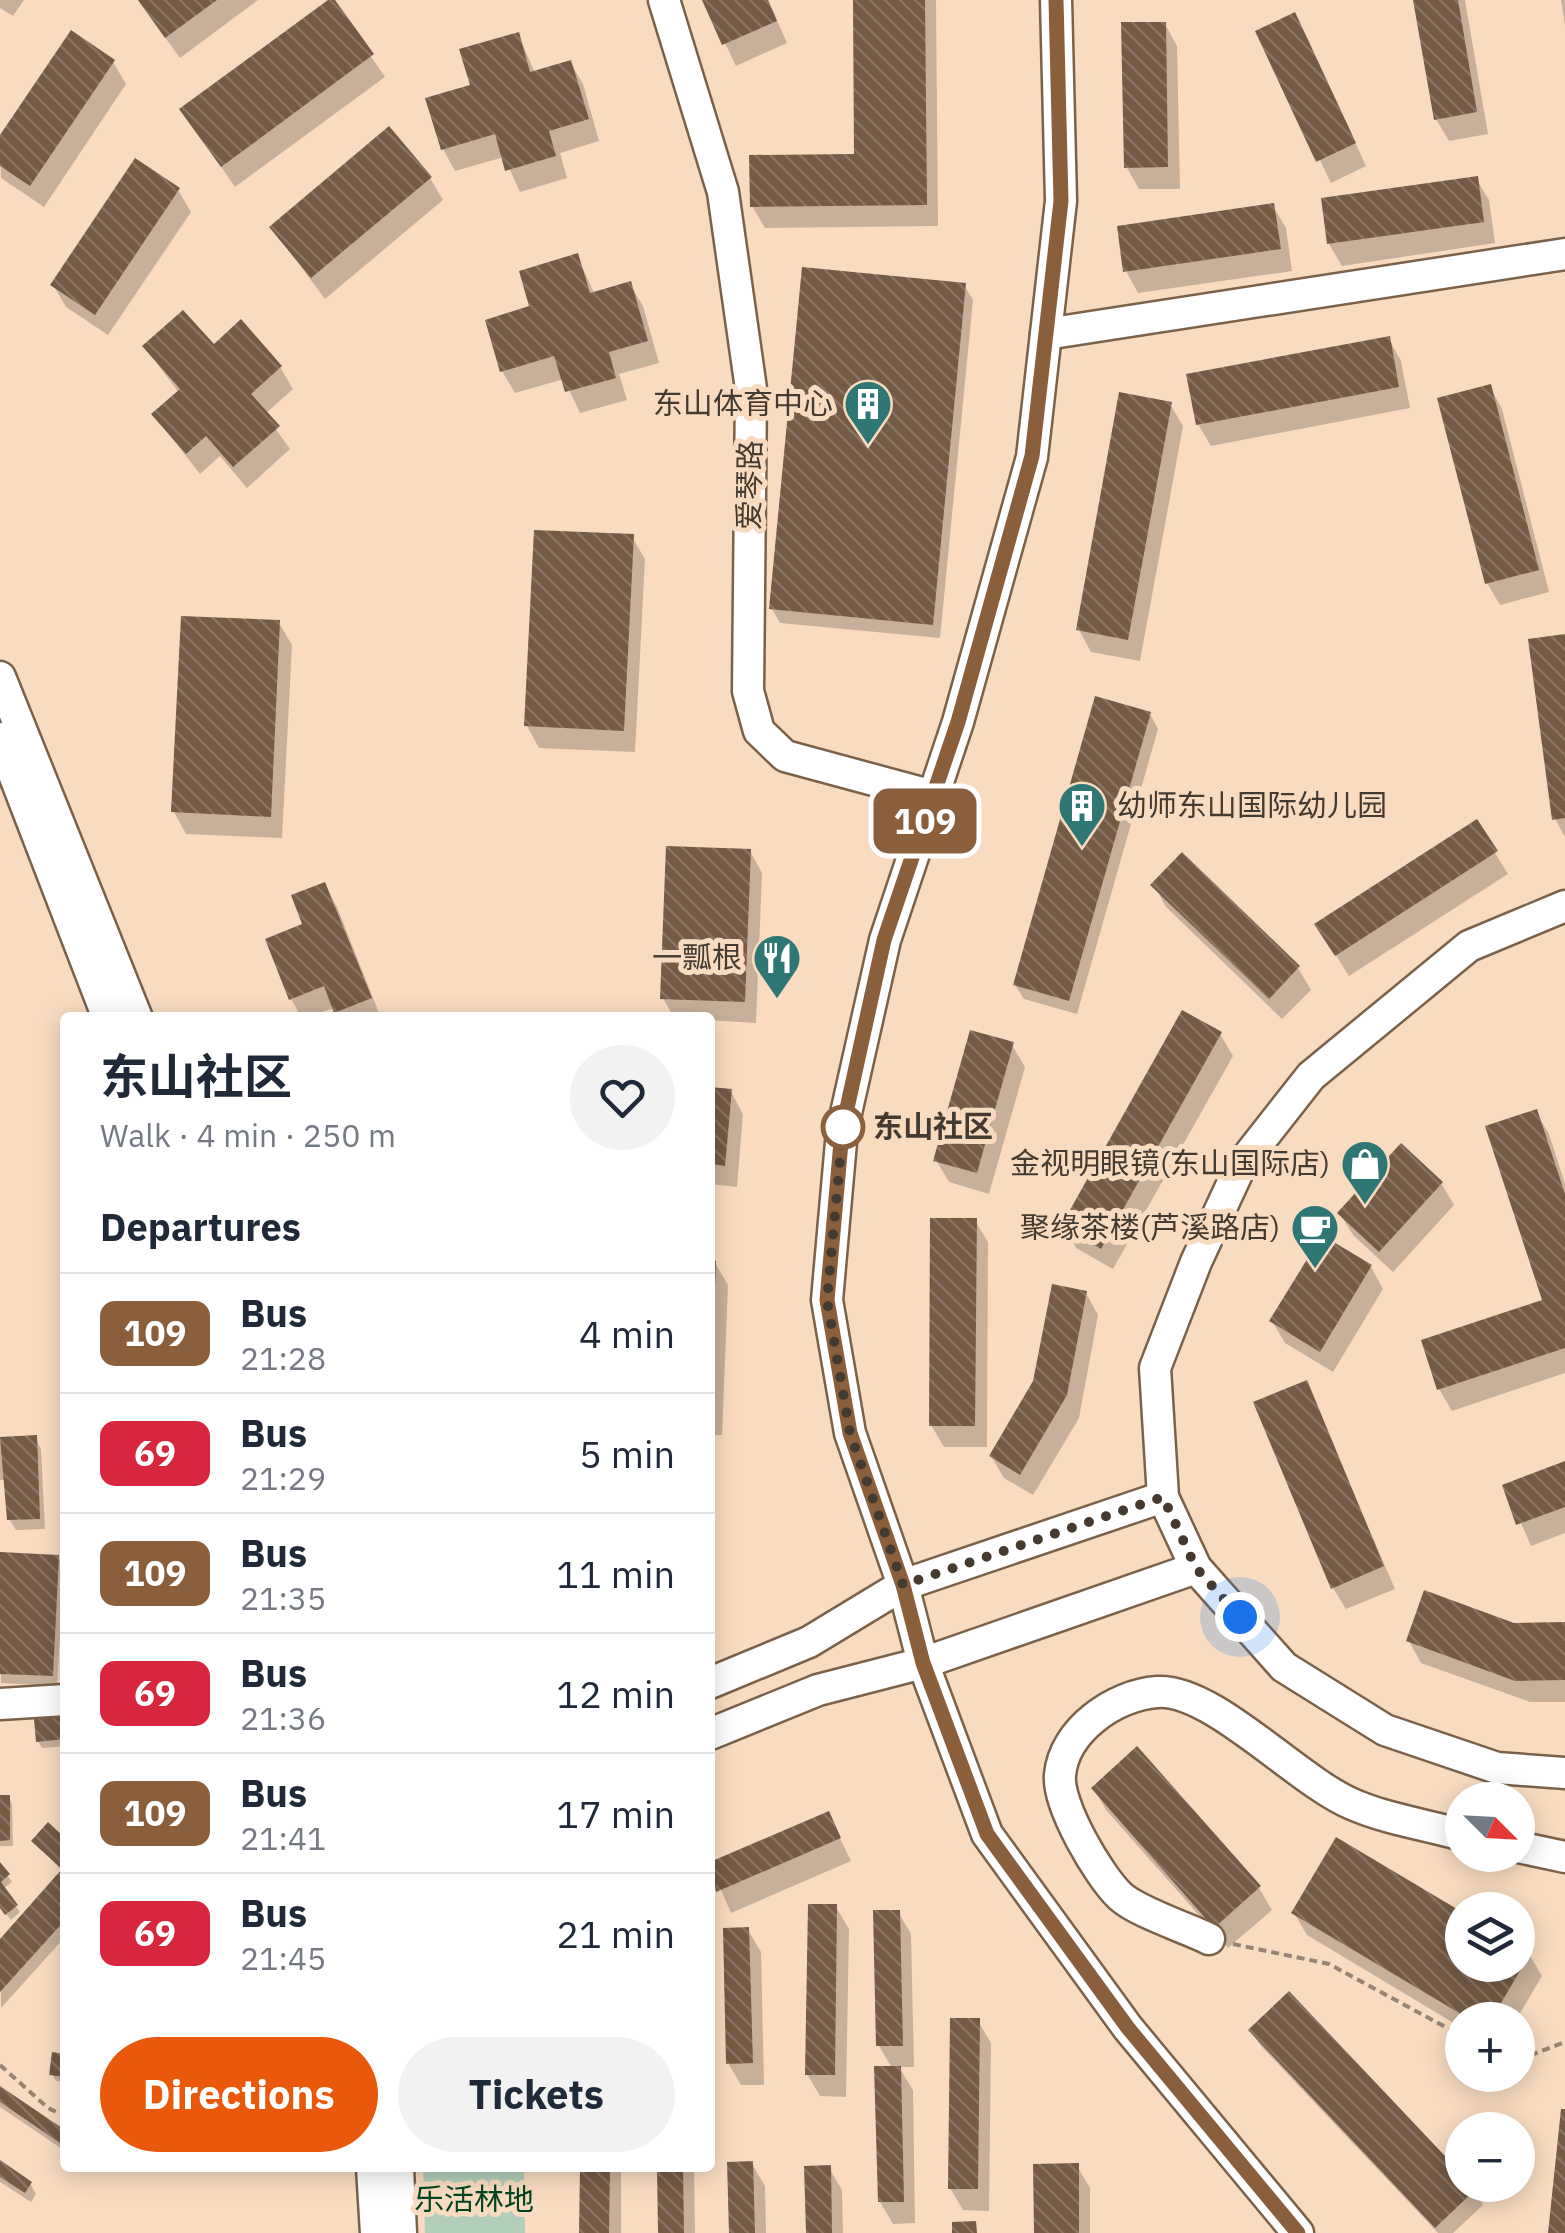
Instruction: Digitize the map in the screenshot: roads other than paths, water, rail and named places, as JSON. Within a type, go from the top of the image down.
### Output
[{"type":"street","name":"爱琴路","points":[[664,0],[723,192],[751,389],[748,690],[760,731],[785,756],[933,796]]},
{"type":"street","points":[[1056,0],[1061,201],[1032,456],[933,796],[884,940],[842,1131],[827,1300],[850,1433],[903,1585],[923,1663],[987,1834],[1128,2028],[1298,2233]]},
{"type":"street","points":[[1046,334],[1565,254]]},
{"type":"street","points":[[0,677],[135,1012]]},
{"type":"street","points":[[0,738],[106,1012]]},
{"type":"street","points":[[1565,906],[1469,946],[1311,1076],[1242,1165],[1196,1262],[1155,1368],[1163,1497],[1196,1568],[1284,1667],[1385,1730],[1497,1768],[1565,1773]]},
{"type":"street","points":[[715,1681],[808,1642],[903,1585],[1163,1497]]},
{"type":"street","points":[[715,1732],[818,1690],[923,1663],[1196,1568]]},
{"type":"street","points":[[1210,1939],[1121,1898],[1072,1824],[1060,1775],[1078,1733],[1099,1710],[1158,1692],[1206,1702],[1266,1750],[1352,1804],[1445,1830]]},
{"type":"street","points":[[0,1704],[60,1700]]},
{"type":"street","points":[[1535,1851],[1565,1857]]},
{"type":"street","points":[[372,2172],[376,2233]]},
{"type":"street","points":[[398,2172],[401,2233]]},
{"type":"place","name":"东山体育中心","points":[[868,446]]},
{"type":"place","name":"幼师东山国际幼儿园","points":[[1082,848]]},
{"type":"place","name":"一瓢根","points":[[777,1000]]},
{"type":"place","name":"东山社区","points":[[843,1127]]},
{"type":"place","name":"金视明眼镜(东山国际店)","points":[[1365,1206]]},
{"type":"place","name":"聚缘茶楼(芦溪路店)","points":[[1315,1270]]},
{"type":"park label","name":"乐活林地","points":[[474,2200]]}]
